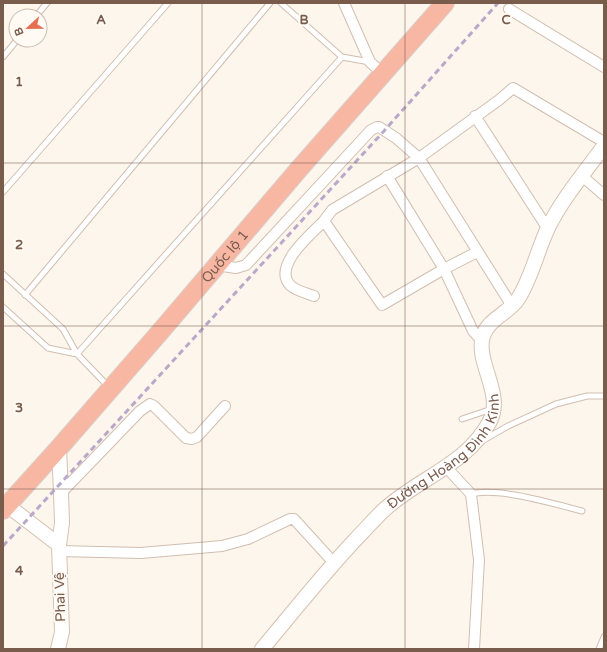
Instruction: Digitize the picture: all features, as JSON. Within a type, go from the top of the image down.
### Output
[{"type":"highway","name":"Quốc lộ 1","points":[[4,505],[59,448],[111,389],[216,265],[445,3]]},
{"type":"street","points":[[344,3],[370,62],[383,74]]},
{"type":"street","points":[[509,9],[604,67]]},
{"type":"street","points":[[314,296],[291,286],[287,280],[286,270],[294,251],[324,221],[332,210],[419,158],[499,100],[513,88],[604,142]]},
{"type":"street","points":[[475,116],[548,229]]},
{"type":"street","points":[[216,265],[236,268],[246,265],[374,129],[379,127],[403,144],[419,158],[512,306]]},
{"type":"street","points":[[482,341],[483,335],[490,325],[512,306],[523,290],[555,214],[604,146]]},
{"type":"street","points":[[387,176],[444,269],[470,327],[482,341]]},
{"type":"street","points":[[582,176],[604,195]]},
{"type":"street","points":[[324,221],[382,305],[444,269],[477,252]]},
{"type":"street","name":"Đường Hoàng Đình Kinh","points":[[262,649],[334,562],[384,509],[404,493],[446,468],[471,448],[490,420],[493,409],[494,399],[482,350],[482,341]]},
{"type":"street","points":[[61,493],[140,411],[150,404],[154,406],[186,438],[192,439],[197,437],[225,406]]},
{"type":"street","name":"Phai Vệ","points":[[58,649],[62,632],[59,548],[62,523],[59,448]]},
{"type":"street","points":[[446,468],[472,494],[479,560],[474,649]]},
{"type":"street","points":[[4,505],[59,548],[141,553],[222,546],[248,539],[290,519],[294,519],[334,562]]},
{"type":"lane","points":[[3,192],[168,3]]},
{"type":"lane","points":[[26,295],[270,3]]},
{"type":"lane","points":[[281,3],[342,57],[370,62]]},
{"type":"lane","points":[[3,57],[10,48]]},
{"type":"lane","points":[[77,354],[342,57]]},
{"type":"lane","points":[[3,274],[63,329],[77,354],[111,389]]},
{"type":"lane","points":[[3,307],[48,348],[77,354]]},
{"type":"lane","points":[[471,448],[508,426],[556,404],[587,396],[604,396]]},
{"type":"lane","points":[[462,418],[493,409]]},
{"type":"lane","points":[[472,494],[481,492],[506,494],[582,511]]},
{"type":"lane","points":[[599,649],[604,637]]},
{"type":"railway","points":[[3,546],[384,131],[498,3]]}]
